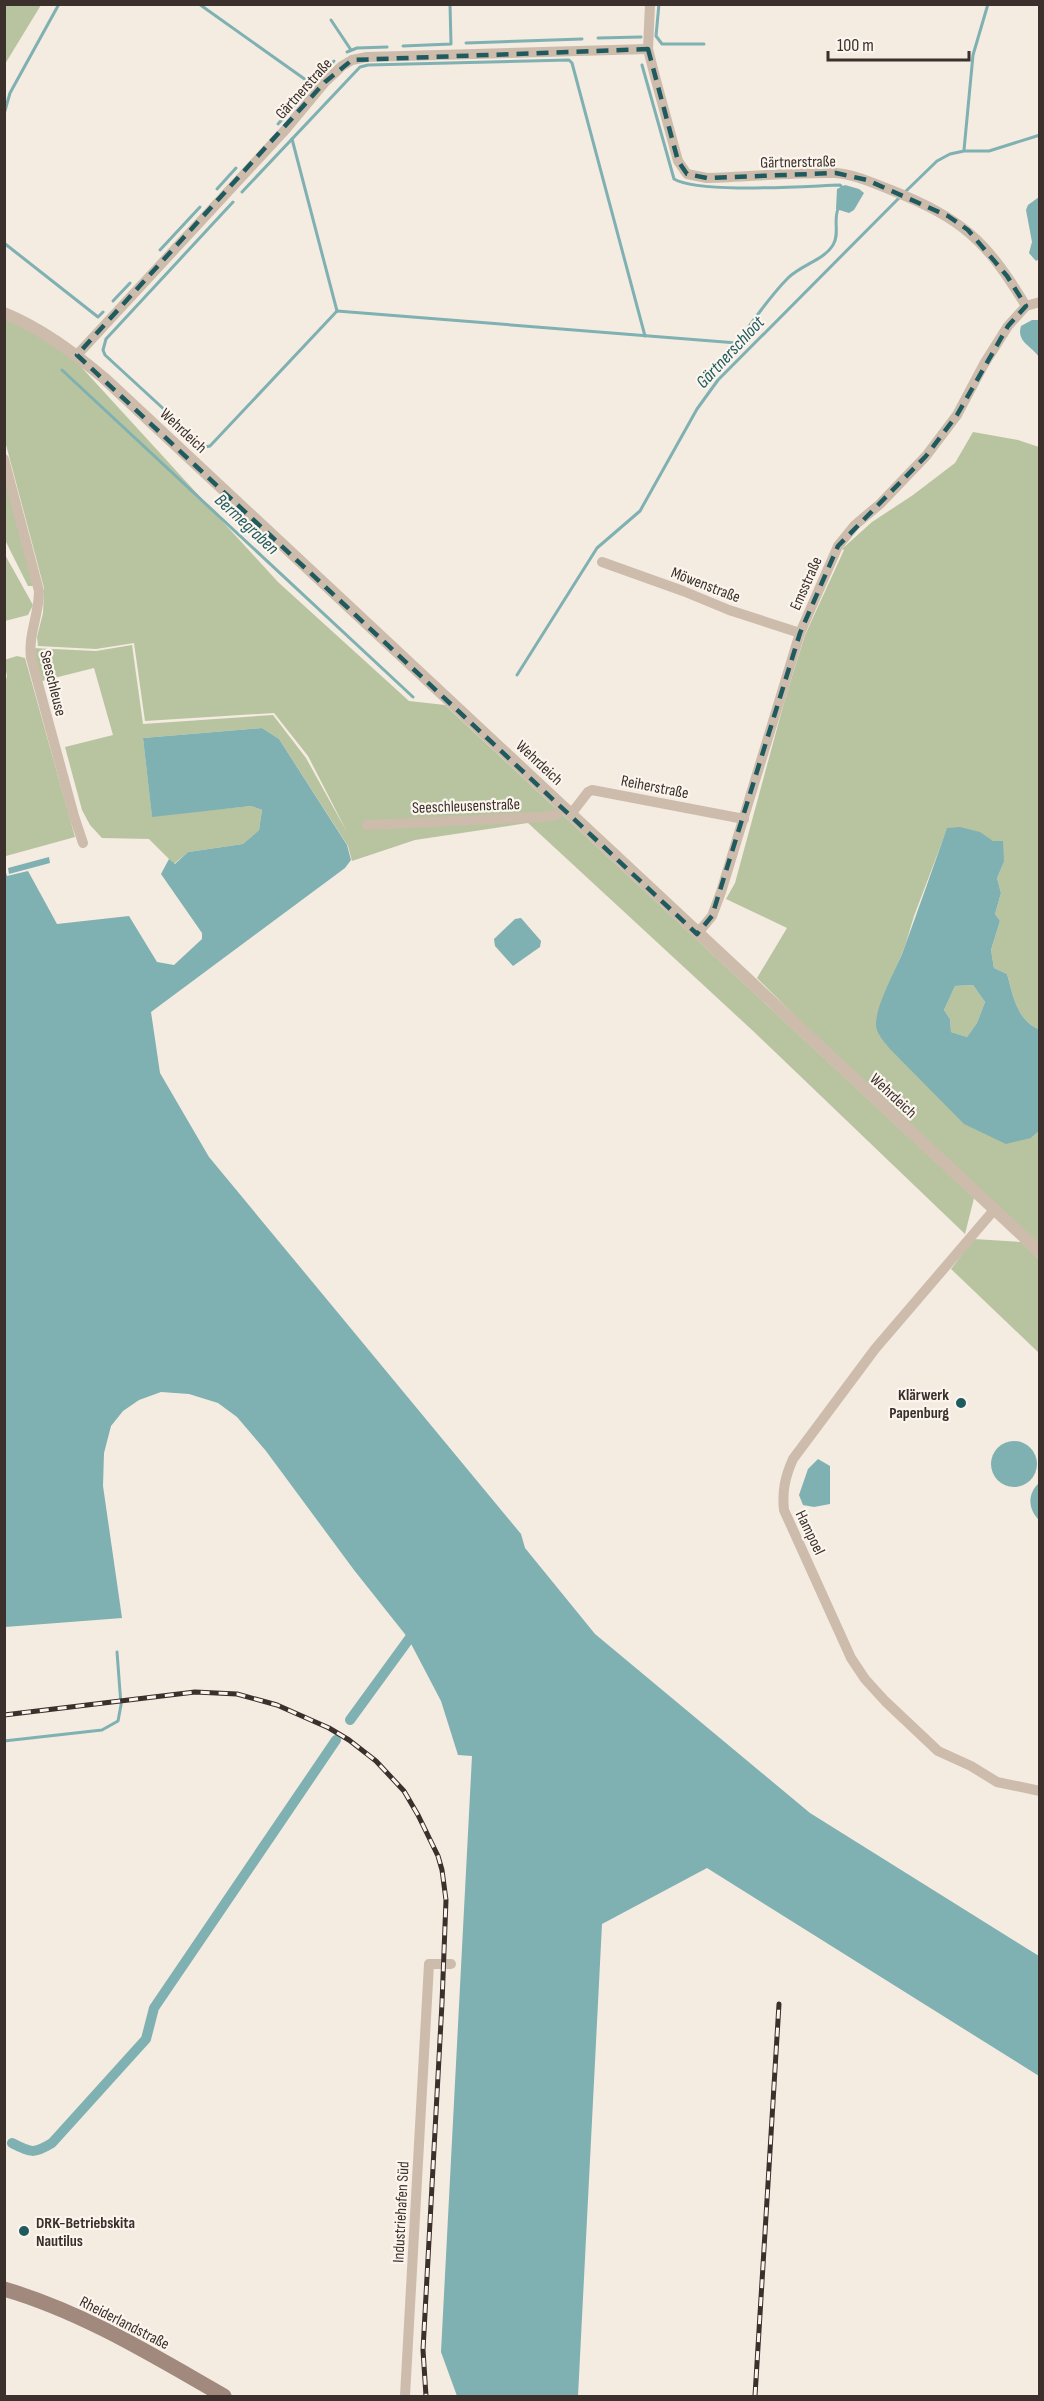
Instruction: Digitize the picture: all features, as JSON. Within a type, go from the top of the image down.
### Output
[{"type":"main road","name":"Rheiderlandstraße","points":[[4,2289],[39,2301],[136,2345],[224,2397]]},
{"type":"street","name":"Gärtnerstraße","points":[[650,4],[648,49],[678,161],[687,174],[707,178],[836,173],[867,180],[948,216],[968,230],[994,258],[1026,306]]},
{"type":"street","name":"Gärtnerstraße","points":[[77,356],[286,129],[325,82],[352,60],[367,57],[648,49]]},
{"type":"street","points":[[1026,306],[1040,302]]},
{"type":"street","name":"Emsstraße","points":[[697,934],[712,916],[800,633],[838,546],[855,525],[880,504],[926,456],[957,415],[984,364],[1008,326],[1026,306]]},
{"type":"street","name":"Wehrdeich","points":[[4,313],[47,335],[77,356],[1040,1252]]},
{"type":"street","name":"Seeschleuse","points":[[4,459],[39,591],[37,615],[30,633],[31,658],[83,843]]},
{"type":"street","name":"Möwenstraße","points":[[602,562],[729,610],[800,633]]},
{"type":"street","name":"Reiherstraße","points":[[567,811],[592,790],[744,819]]},
{"type":"street","name":"Seeschleusenstraße","points":[[367,825],[541,817],[567,811]]},
{"type":"street","name":"Hampoel","points":[[994,1210],[908,1309],[802,1446],[785,1476],[783,1502],[789,1525],[813,1572],[851,1658],[865,1679],[938,1751],[971,1766],[997,1782],[1040,1791]]},
{"type":"street","name":"Industriehafen Süd","points":[[405,2397],[429,1964],[451,1964]]},
{"type":"highlighted area","points":[[648,49],[678,161],[687,174],[707,178],[836,173],[867,180],[948,216],[968,230],[1007,276],[1026,306],[1008,326],[957,415],[926,456],[838,546],[800,633],[712,916],[697,934],[77,355],[325,82],[352,60]]},
{"type":"green space","points":[[4,5],[41,5],[5,64]]},
{"type":"green space","points":[[4,318],[13,320],[73,358],[278,582],[409,701],[445,705],[974,1198],[965,1234],[752,1030],[528,823],[415,840],[352,861],[348,846],[279,739],[262,728],[143,738],[152,816],[251,806],[262,810],[259,830],[243,844],[188,852],[174,864],[149,839],[102,838],[90,825],[82,810],[65,747],[113,735],[94,668],[42,681],[32,648],[96,651],[132,645],[143,724],[273,715],[306,758],[347,832],[308,756],[274,713],[145,721],[134,643],[96,649],[38,646],[37,637],[43,613],[44,588],[5,441]]},
{"type":"green space","points":[[973,432],[1018,440],[1039,447],[1039,1029],[1021,1014],[1007,974],[994,968],[991,950],[1000,921],[995,914],[1001,893],[997,878],[1004,862],[993,843],[982,834],[947,829],[905,946],[881,1004],[879,1035],[920,1078],[1031,1138],[1039,1131],[1039,1246],[847,1067],[757,978],[787,928],[726,899],[735,883],[785,699],[805,635],[844,550],[842,549],[872,522],[955,463]]},
{"type":"green space","points":[[4,475],[33,586],[28,586],[5,540]]},
{"type":"green space","points":[[4,553],[33,605],[28,615],[5,621]]},
{"type":"green space","points":[[17,656],[25,658],[75,837],[6,856],[4,687],[7,676],[4,660]]},
{"type":"green space","points":[[973,985],[985,1002],[977,1023],[967,1037],[951,1032],[950,1019],[944,1010],[955,986]]},
{"type":"green space","points":[[974,1239],[1021,1242],[1039,1259],[1039,1353],[951,1269]]},
{"type":"water","points":[[845,185],[864,193],[854,210],[849,213],[836,209],[837,189]]},
{"type":"water","points":[[1039,197],[1039,259],[1036,261],[1029,253],[1032,242],[1026,210],[1028,205]]},
{"type":"water","points":[[1032,320],[1039,320],[1039,357],[1023,340],[1020,331],[1021,326]]},
{"type":"water","points":[[262,728],[279,739],[347,845],[351,860],[345,868],[151,1012],[160,1073],[209,1157],[521,1534],[525,1548],[595,1634],[810,1813],[1039,1956],[1039,2076],[707,1868],[602,1924],[578,2396],[457,2396],[441,2352],[472,1756],[458,1755],[441,1701],[408,1638],[354,1570],[266,1451],[237,1417],[218,1403],[189,1394],[161,1392],[139,1400],[123,1411],[111,1426],[104,1453],[103,1486],[122,1618],[5,1627],[5,869],[7,876],[28,871],[57,924],[129,916],[157,962],[174,965],[202,939],[202,933],[161,874],[169,859],[175,864],[188,852],[243,844],[259,830],[262,810],[251,806],[152,817],[143,738]]},
{"type":"water","points":[[960,827],[980,832],[993,841],[1003,841],[1004,862],[997,878],[1001,893],[995,914],[1000,921],[991,950],[994,968],[1007,974],[1021,1014],[1039,1029],[1039,1131],[1031,1138],[1006,1144],[964,1124],[889,1048],[876,1028],[880,1005],[905,946],[947,828]],"holes":[[[973,985],[985,1002],[977,1023],[967,1037],[951,1032],[950,1019],[944,1010],[955,986]]]},
{"type":"water","points":[[49,857],[50,863],[9,874],[8,868]]},
{"type":"water","points":[[521,918],[541,941],[540,947],[513,966],[495,946],[494,939],[515,919]]},
{"type":"water","points":[[1014,1441],[1030,1448],[1037,1464],[1030,1480],[1014,1487],[998,1480],[991,1464],[998,1448]]},
{"type":"water","points":[[818,1459],[830,1466],[830,1504],[814,1507],[803,1505],[799,1495],[808,1469]]},
{"type":"water","points":[[1039,1483],[1039,1520],[1030,1502],[1032,1492]]},
{"type":"waterway","points":[[4,114],[10,93],[59,4]]},
{"type":"waterway","points":[[199,4],[313,85]]},
{"type":"waterway","points":[[403,46],[451,44],[450,4]]},
{"type":"waterway","points":[[659,4],[656,36],[662,44],[704,44]]},
{"type":"waterway","points":[[964,150],[973,55],[988,4]]},
{"type":"waterway","points":[[331,20],[351,50]]},
{"type":"waterway","points":[[598,38],[641,37]]},
{"type":"waterway","points":[[466,43],[582,39]]},
{"type":"waterway","points":[[347,52],[357,48],[387,47]]},
{"type":"waterway","points":[[242,192],[360,67],[569,60],[572,63],[645,336]]},
{"type":"waterway","points":[[278,124],[334,61]]},
{"type":"waterway","points":[[642,65],[674,179],[687,184],[729,188],[840,185],[843,188]]},
{"type":"waterway","name":"Gärtnerschloot","points":[[904,193],[937,161],[950,154],[964,151],[989,151],[1040,135]]},
{"type":"waterway","points":[[292,139],[337,311]]},
{"type":"waterway","points":[[217,189],[236,168]]},
{"type":"waterway","name":"Gärtnerschloot","points":[[517,675],[597,548],[640,511],[697,409],[718,380],[899,198]]},
{"type":"waterway","points":[[233,202],[106,339],[103,350],[105,355],[205,447],[210,446],[337,311],[737,343],[788,278],[824,255],[833,245],[838,209]]},
{"type":"waterway","points":[[160,250],[200,207]]},
{"type":"waterway","points":[[4,243],[98,317],[103,312]]},
{"type":"waterway","points":[[113,301],[130,283]]},
{"type":"waterway","name":"Bermegraben","points":[[62,370],[413,697]]},
{"type":"waterway","points":[[350,1720],[417,1628]]},
{"type":"waterway","points":[[4,1741],[102,1730],[118,1721],[121,1705],[117,1652]]},
{"type":"waterway","points":[[12,2143],[32,2151],[52,2143],[146,2039],[154,2008],[336,1740]]},
{"type":"railway","points":[[4,1715],[195,1692],[237,1694],[277,1705],[329,1728],[376,1761],[404,1791],[438,1856],[446,1900],[423,2350],[426,2396]]},
{"type":"railway","points":[[755,2396],[779,2004]]},
{"type":"place","name":"Klärwerk Papenburg","points":[[961,1403]]},
{"type":"place","name":"DRK-Betriebskita Nautilus","points":[[24,2231]]}]
